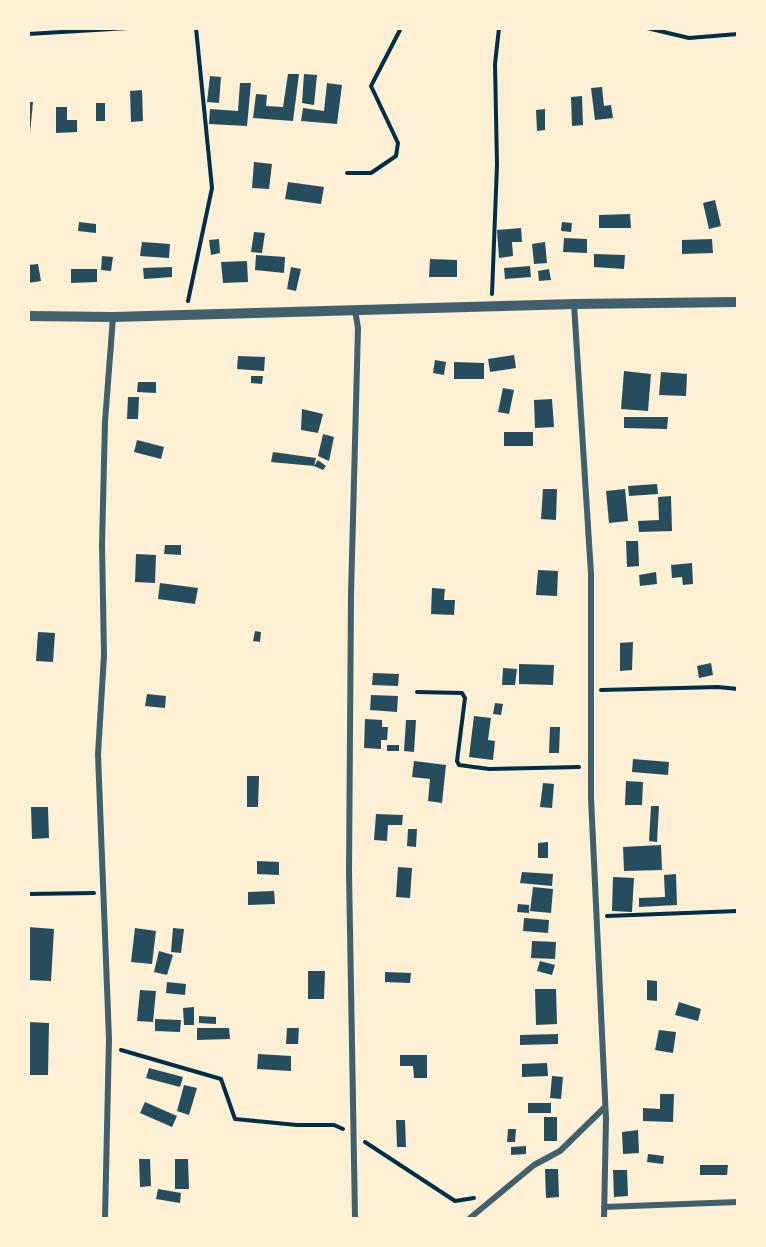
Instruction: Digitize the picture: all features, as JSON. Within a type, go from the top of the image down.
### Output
[{"type":"street","points":[[28,316],[185,315],[574,304],[738,302]]},
{"type":"street","points":[[574,304],[591,574],[591,767],[605,1107],[604,1218]]},
{"type":"street","points":[[355,310],[358,328],[351,594],[349,860],[355,1218]]},
{"type":"street","points":[[105,1218],[109,1039],[98,754],[104,655],[102,545],[105,422],[113,316]]},
{"type":"street","points":[[470,1218],[496,1194],[534,1165],[560,1151],[605,1107]]},
{"type":"street","points":[[604,1207],[738,1202]]},
{"type":"path","points":[[28,34],[129,28]]},
{"type":"path","points":[[185,315],[212,188],[196,28]]},
{"type":"path","points":[[366,28],[400,30],[416,28]]},
{"type":"path","points":[[492,306],[497,165],[495,64],[499,28]]},
{"type":"path","points":[[646,28],[689,38],[738,34]]},
{"type":"path","points":[[347,173],[371,173],[396,156],[398,143],[387,118],[374,97],[371,86],[400,30]]},
{"type":"path","points":[[591,690],[718,687],[738,689]]},
{"type":"path","points":[[417,692],[462,693],[465,698],[457,761],[459,765],[489,769],[591,767]]},
{"type":"path","points":[[28,894],[102,892]]},
{"type":"path","points":[[597,916],[738,911]]},
{"type":"path","points":[[109,1039],[123,1052],[222,1079],[235,1119],[297,1125],[334,1125],[355,1136],[455,1201],[496,1194]]},
{"type":"building","points":[[288,74],[299,74],[293,121],[253,118],[256,94],[267,95],[266,106],[283,107]]},
{"type":"building","points":[[304,74],[317,75],[314,105],[302,103]]},
{"type":"building","points":[[210,76],[221,77],[219,103],[207,102]]},
{"type":"building","points":[[240,83],[251,83],[247,126],[209,124],[210,109],[238,111]]},
{"type":"building","points":[[327,83],[342,85],[337,124],[301,121],[303,108],[324,111]]},
{"type":"building","points":[[602,87],[604,106],[611,105],[613,118],[595,120],[591,88]]},
{"type":"building","points":[[142,90],[143,121],[131,122],[130,91]]},
{"type":"building","points":[[582,96],[583,125],[572,126],[571,97]]},
{"type":"building","points":[[28,102],[33,102],[30,133],[28,132]]},
{"type":"building","points":[[96,103],[105,103],[105,121],[96,121]]},
{"type":"building","points":[[56,107],[67,107],[67,120],[77,120],[77,132],[56,133]]},
{"type":"building","points":[[545,109],[545,130],[537,131],[536,110]]},
{"type":"building","points":[[254,162],[272,164],[269,189],[252,188]]},
{"type":"building","points":[[288,182],[324,187],[321,204],[285,199]]},
{"type":"building","points":[[715,200],[721,226],[709,229],[703,203]]},
{"type":"building","points":[[630,214],[631,228],[599,228],[599,215]]},
{"type":"building","points":[[79,222],[96,224],[96,233],[78,231]]},
{"type":"building","points":[[562,222],[572,223],[571,232],[561,231]]},
{"type":"building","points":[[521,228],[522,242],[512,242],[513,256],[499,258],[497,230]]},
{"type":"building","points":[[254,232],[265,233],[262,253],[251,252]]},
{"type":"building","points":[[564,238],[587,239],[587,253],[563,252]]},
{"type":"building","points":[[219,239],[220,253],[211,255],[209,240]]},
{"type":"building","points":[[712,239],[713,253],[682,254],[682,240]]},
{"type":"building","points":[[142,242],[170,244],[169,258],[140,256]]},
{"type":"building","points":[[545,242],[547,263],[534,264],[532,244]]},
{"type":"building","points":[[594,254],[625,255],[624,269],[594,267]]},
{"type":"building","points":[[256,255],[285,257],[284,273],[255,270]]},
{"type":"building","points":[[102,256],[113,257],[111,271],[101,270]]},
{"type":"building","points":[[430,259],[457,260],[457,277],[429,277]]},
{"type":"building","points":[[247,261],[248,282],[223,283],[221,262]]},
{"type":"building","points":[[38,264],[41,281],[28,283],[28,265]]},
{"type":"building","points":[[530,266],[531,277],[505,279],[504,268]]},
{"type":"building","points":[[172,267],[172,277],[144,279],[143,268]]},
{"type":"building","points":[[291,267],[301,269],[296,291],[287,289]]},
{"type":"building","points":[[71,269],[97,269],[97,282],[71,283]]},
{"type":"building","points":[[549,269],[551,280],[539,281],[538,271]]},
{"type":"building","points":[[514,355],[516,368],[490,372],[488,359]]},
{"type":"building","points":[[238,356],[265,357],[264,371],[237,369]]},
{"type":"building","points":[[435,360],[446,362],[444,375],[433,373]]},
{"type":"building","points":[[454,362],[484,363],[484,379],[454,379]]},
{"type":"building","points":[[624,371],[651,374],[648,411],[621,409]]},
{"type":"building","points":[[661,372],[687,374],[686,396],[659,395]]},
{"type":"building","points":[[251,376],[263,376],[262,384],[251,383]]},
{"type":"building","points":[[138,382],[156,382],[156,393],[137,392]]},
{"type":"building","points":[[503,388],[514,390],[509,414],[498,412]]},
{"type":"building","points":[[128,397],[139,397],[138,419],[127,419]]},
{"type":"building","points":[[552,399],[554,427],[535,428],[534,400]]},
{"type":"building","points":[[302,409],[323,414],[318,433],[301,430]]},
{"type":"building","points":[[624,417],[668,417],[667,429],[624,428]]},
{"type":"building","points":[[504,432],[533,432],[533,446],[504,446]]},
{"type":"building","points":[[323,434],[334,437],[329,461],[318,456]]},
{"type":"building","points":[[137,440],[164,447],[161,459],[134,452]]},
{"type":"building","points":[[273,452],[316,458],[314,466],[271,462]]},
{"type":"building","points":[[318,460],[326,466],[323,470],[314,466]]},
{"type":"building","points":[[657,484],[658,494],[629,496],[628,486]]},
{"type":"building","points":[[543,489],[557,489],[556,520],[541,519]]},
{"type":"building","points":[[625,489],[628,521],[609,523],[606,491]]},
{"type":"building","points":[[671,496],[672,531],[639,532],[638,521],[659,520],[658,497]]},
{"type":"building","points":[[626,541],[638,541],[639,566],[627,567]]},
{"type":"building","points":[[165,545],[181,545],[181,555],[164,554]]},
{"type":"building","points":[[136,554],[156,555],[155,583],[135,582]]},
{"type":"building","points":[[692,563],[693,584],[683,585],[682,577],[672,578],[671,565]]},
{"type":"building","points":[[538,570],[558,571],[557,596],[536,595]]},
{"type":"building","points":[[656,572],[657,584],[640,586],[639,575]]},
{"type":"building","points":[[160,583],[198,588],[195,604],[158,599]]},
{"type":"building","points":[[432,588],[445,589],[444,600],[455,600],[454,615],[431,614]]},
{"type":"building","points":[[255,631],[261,632],[260,642],[253,641]]},
{"type":"building","points":[[38,632],[55,633],[53,662],[36,661]]},
{"type":"building","points":[[633,642],[632,670],[620,671],[620,643]]},
{"type":"building","points":[[711,663],[713,675],[699,678],[697,666]]},
{"type":"building","points":[[519,664],[554,665],[553,685],[519,684]]},
{"type":"building","points":[[503,668],[517,669],[515,685],[502,685]]},
{"type":"building","points":[[373,673],[399,674],[398,686],[372,685]]},
{"type":"building","points":[[147,694],[166,696],[165,708],[145,706]]},
{"type":"building","points":[[371,695],[398,696],[397,712],[370,710]]},
{"type":"building","points":[[495,703],[503,704],[501,715],[493,714]]},
{"type":"building","points":[[474,716],[491,718],[488,740],[495,741],[493,760],[469,757]]},
{"type":"building","points":[[365,719],[382,720],[382,727],[388,727],[387,740],[381,740],[381,749],[364,748]]},
{"type":"building","points":[[406,720],[416,720],[414,752],[404,751]]},
{"type":"building","points":[[550,727],[560,727],[559,753],[549,753]]},
{"type":"building","points":[[387,745],[399,745],[399,751],[387,751]]},
{"type":"building","points":[[633,759],[669,762],[668,775],[632,772]]},
{"type":"building","points":[[414,761],[446,765],[442,803],[428,801],[430,779],[412,777]]},
{"type":"building","points":[[247,776],[259,776],[258,807],[247,807]]},
{"type":"building","points":[[626,781],[643,782],[642,805],[625,805]]},
{"type":"building","points":[[543,783],[554,784],[552,808],[540,807]]},
{"type":"building","points":[[651,806],[659,806],[657,842],[649,841]]},
{"type":"building","points":[[31,807],[48,807],[49,838],[32,839]]},
{"type":"building","points":[[376,814],[403,815],[402,825],[388,825],[387,841],[374,840]]},
{"type":"building","points":[[408,829],[417,829],[416,847],[407,846]]},
{"type":"building","points":[[548,842],[548,858],[538,858],[538,843]]},
{"type":"building","points":[[661,845],[662,870],[624,871],[623,847]]},
{"type":"building","points":[[257,861],[279,862],[279,875],[257,874]]},
{"type":"building","points":[[398,867],[412,868],[410,898],[396,897]]},
{"type":"building","points":[[522,872],[553,874],[552,886],[520,883]]},
{"type":"building","points":[[676,874],[677,905],[639,907],[639,898],[665,897],[664,875]]},
{"type":"building","points":[[613,877],[634,878],[632,912],[612,911]]},
{"type":"building","points":[[533,887],[553,889],[551,913],[530,911]]},
{"type":"building","points":[[274,891],[275,904],[248,905],[248,892]]},
{"type":"building","points":[[518,904],[529,905],[529,913],[517,912]]},
{"type":"building","points":[[524,918],[549,920],[548,933],[523,931]]},
{"type":"building","points":[[28,927],[54,929],[51,981],[28,980]]},
{"type":"building","points":[[135,928],[156,931],[152,964],[131,962]]},
{"type":"building","points":[[173,928],[184,929],[181,953],[171,952]]},
{"type":"building","points":[[532,941],[556,942],[555,959],[531,958]]},
{"type":"building","points":[[159,951],[173,955],[167,975],[154,972]]},
{"type":"building","points":[[540,961],[555,965],[552,975],[537,971]]},
{"type":"building","points":[[308,971],[325,971],[324,999],[308,999]]},
{"type":"building","points":[[385,972],[411,973],[410,983],[385,982]]},
{"type":"building","points":[[647,980],[657,981],[657,1001],[647,1000]]},
{"type":"building","points":[[167,982],[186,984],[185,995],[166,993]]},
{"type":"building","points":[[535,989],[556,989],[557,1024],[536,1025]]},
{"type":"building","points":[[140,990],[156,991],[153,1022],[137,1021]]},
{"type":"building","points":[[679,1002],[701,1009],[698,1021],[675,1015]]},
{"type":"building","points":[[194,1007],[194,1025],[184,1025],[183,1008]]},
{"type":"building","points":[[199,1016],[216,1017],[216,1024],[199,1023]]},
{"type":"building","points":[[155,1019],[181,1020],[180,1032],[155,1031]]},
{"type":"building","points":[[28,1022],[49,1023],[48,1075],[28,1075]]},
{"type":"building","points":[[197,1028],[229,1028],[230,1039],[197,1040]]},
{"type":"building","points":[[287,1028],[299,1028],[298,1044],[286,1044]]},
{"type":"building","points":[[659,1030],[676,1032],[673,1053],[655,1050]]},
{"type":"building","points":[[558,1034],[558,1044],[520,1045],[520,1035]]},
{"type":"building","points":[[258,1054],[291,1056],[291,1071],[257,1069]]},
{"type":"building","points":[[400,1055],[427,1055],[427,1078],[414,1078],[413,1066],[400,1066]]},
{"type":"building","points":[[547,1063],[548,1076],[522,1077],[522,1064]]},
{"type":"building","points":[[149,1068],[183,1077],[180,1087],[146,1078]]},
{"type":"building","points":[[552,1076],[563,1077],[561,1099],[550,1098]]},
{"type":"building","points":[[184,1085],[197,1088],[189,1115],[177,1111]]},
{"type":"building","points":[[660,1094],[674,1094],[673,1122],[643,1121],[643,1108],[660,1109]]},
{"type":"building","points":[[145,1102],[177,1116],[172,1127],[140,1113]]},
{"type":"building","points":[[528,1103],[551,1103],[551,1113],[528,1113]]},
{"type":"building","points":[[544,1117],[557,1117],[557,1141],[544,1141]]},
{"type":"building","points":[[396,1120],[405,1120],[406,1147],[397,1147]]},
{"type":"building","points":[[508,1129],[516,1129],[515,1142],[507,1142]]},
{"type":"building","points":[[638,1130],[639,1153],[623,1154],[622,1132]]},
{"type":"building","points":[[526,1146],[526,1154],[511,1155],[511,1147]]},
{"type":"building","points":[[648,1154],[664,1156],[663,1164],[647,1162]]},
{"type":"building","points":[[139,1159],[150,1159],[151,1186],[140,1187]]},
{"type":"building","points":[[175,1159],[188,1159],[189,1189],[175,1189]]},
{"type":"building","points":[[700,1165],[728,1165],[727,1175],[700,1175]]},
{"type":"building","points":[[545,1169],[558,1169],[559,1197],[546,1198]]},
{"type":"building","points":[[613,1170],[627,1170],[628,1196],[614,1197]]},
{"type":"building","points":[[158,1189],[181,1193],[180,1203],[156,1199]]}]
